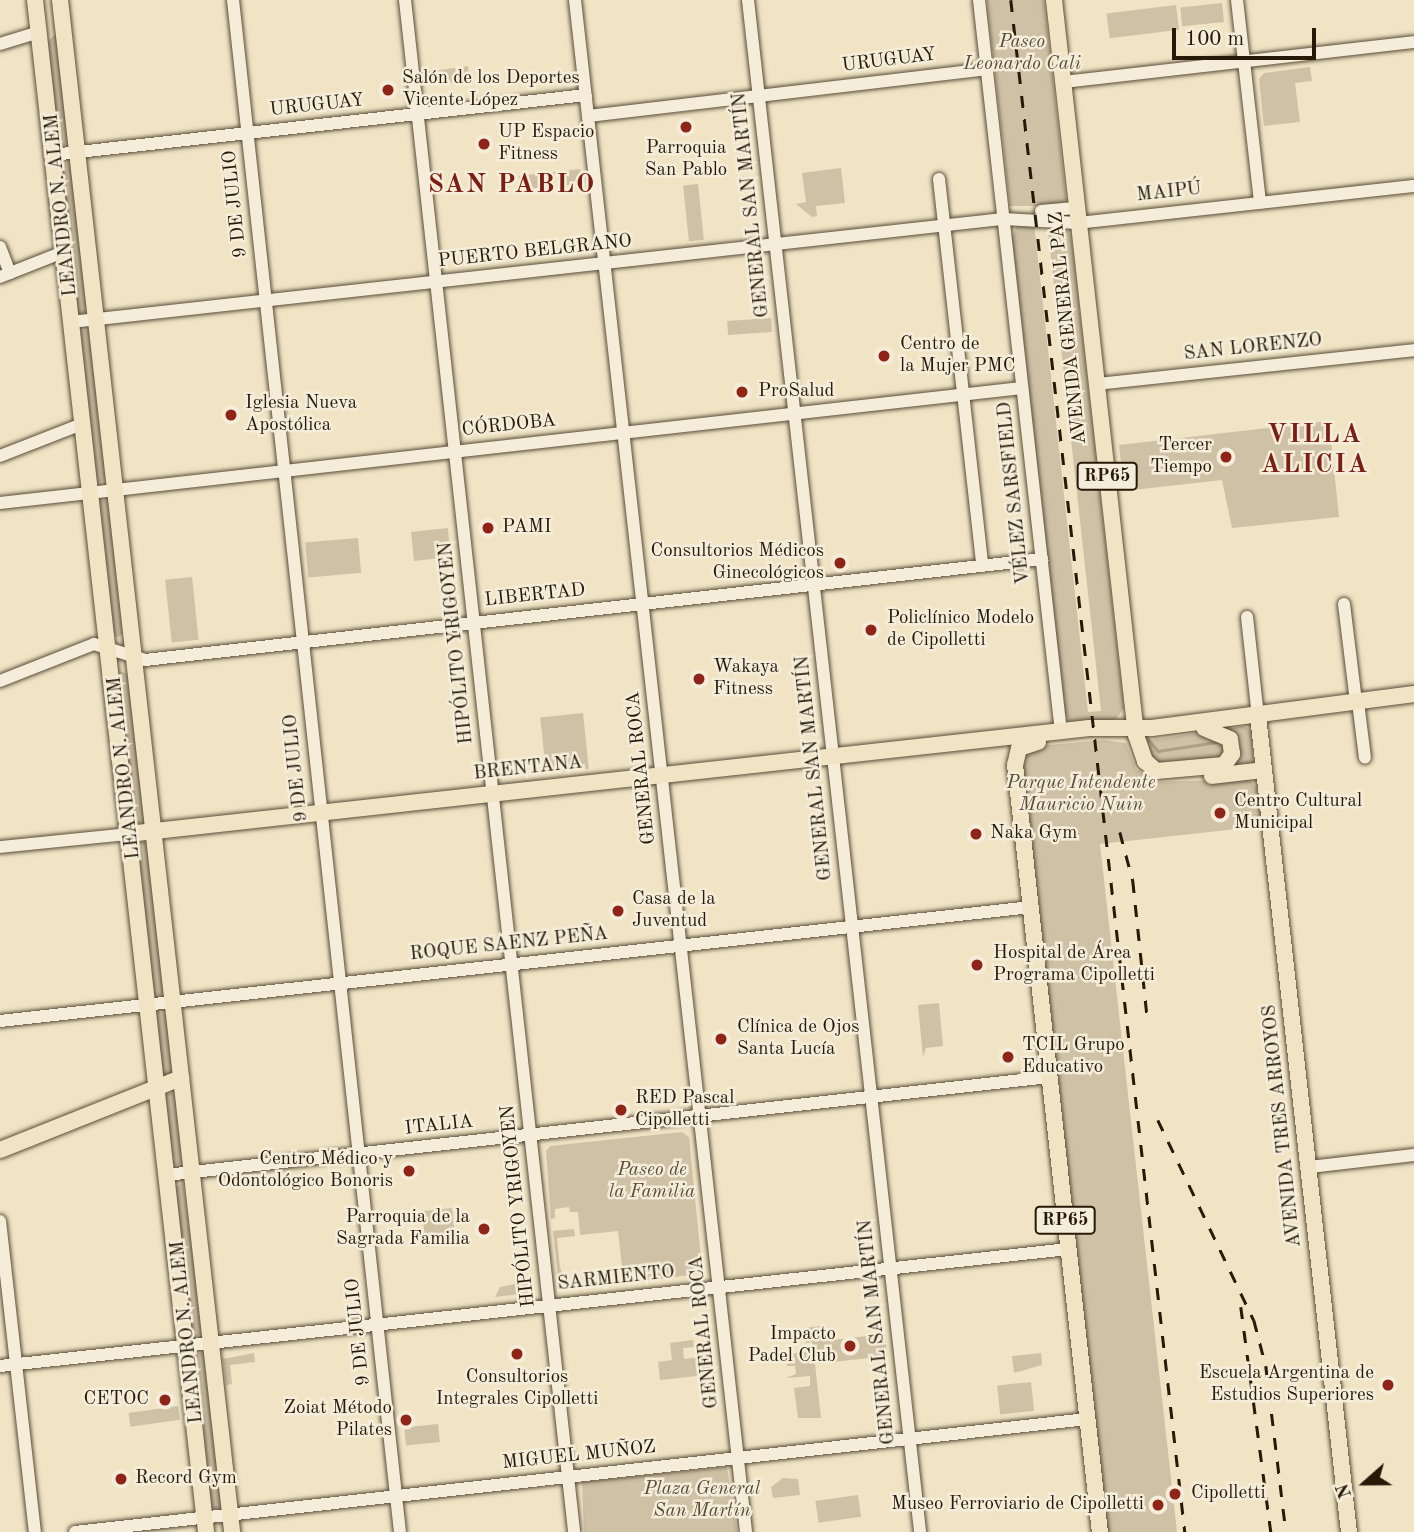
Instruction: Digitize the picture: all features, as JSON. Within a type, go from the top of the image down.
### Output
[{"type":"main road","name":"LEANDRO N. ALEM","points":[[35,0],[206,1525]]},
{"type":"main road","name":"AVENIDA GENERAL PAZ","points":[[1054,0],[1136,732]]},
{"type":"main road","name":"LEANDRO N. ALEM","points":[[61,8],[232,1532]]},
{"type":"main road","points":[[39,32],[51,30],[61,8]]},
{"type":"main road","points":[[1136,732],[1414,694]]},
{"type":"main road","points":[[1009,741],[1035,742],[1204,727],[1258,716]]},
{"type":"main road","name":"AVENIDA TRES ARROYOS","points":[[1258,716],[1349,1532]]},
{"type":"main road","name":"RP65","points":[[1136,732],[1145,761],[1156,772],[1224,765],[1232,754],[1230,739],[1204,727]]},
{"type":"main road","name":"BRENTANA","points":[[128,834],[833,757],[1009,741],[1061,732],[1136,732]]},
{"type":"main road","points":[[1136,732],[1136,762],[1157,780],[1264,770]]},
{"type":"main road","name":"RP65","points":[[1009,741],[1018,833],[1025,852],[1026,908]]},
{"type":"main road","name":"RP65","points":[[1009,741],[1083,1420],[1091,1532]]},
{"type":"main road","points":[[0,1150],[181,1078]]},
{"type":"main road","name":"RP65","points":[[1083,1420],[1100,1532]]},
{"type":"street","name":"9 DE JULIO","points":[[233,0],[400,1532]]},
{"type":"street","name":"HIPÓLITO YRIGOYEN","points":[[405,0],[574,1532]]},
{"type":"street","name":"GENERAL ROCA","points":[[575,0],[746,1532]]},
{"type":"street","name":"GENERAL SAN MARTÍN","points":[[748,0],[920,1532]]},
{"type":"street","name":"VÉLEZ SARSFIELD","points":[[979,0],[1061,732]]},
{"type":"street","points":[[1237,0],[1260,202]]},
{"type":"street","points":[[0,44],[39,32]]},
{"type":"street","points":[[1063,82],[1414,42]]},
{"type":"street","name":"URUGUAY","points":[[588,116],[986,69]]},
{"type":"street","name":"URUGUAY","points":[[52,155],[586,95]]},
{"type":"street","points":[[939,180],[982,565]]},
{"type":"street","name":"MAIPÚ","points":[[1003,219],[1260,202],[1414,186]]},
{"type":"street","name":"PUERTO BELGRANO","points":[[71,323],[1003,219]]},
{"type":"street","points":[[0,247],[5,275],[63,252]]},
{"type":"street","name":"SAN LORENZO","points":[[1097,384],[1414,350]]},
{"type":"street","name":"CÓRDOBA","points":[[0,503],[1022,388]]},
{"type":"street","points":[[0,456],[82,424]]},
{"type":"street","name":"LIBERTAD","points":[[0,681],[92,644],[134,659],[1042,559]]},
{"type":"street","points":[[1343,604],[1365,758]]},
{"type":"street","points":[[1247,617],[1258,716]]},
{"type":"street","name":"BRENTANA","points":[[0,847],[128,834]]},
{"type":"street","name":"ROQUE SAENZ PEÑA","points":[[0,1021],[1026,908]]},
{"type":"street","name":"ITALIA","points":[[166,1175],[1045,1077]]},
{"type":"street","points":[[1308,1167],[1414,1154]]},
{"type":"street","points":[[0,1221],[35,1532]]},
{"type":"street","name":"SARMIENTO","points":[[0,1366],[1064,1249]]},
{"type":"street","name":"MIGUEL MUÑOZ","points":[[75,1532],[206,1525],[230,1515],[1083,1420]]},
{"type":"green space","name":"Paseo Leonardo Cali","points":[[987,0],[1044,0],[1066,199],[1060,206],[1010,206]]},
{"type":"green space","points":[[1222,3],[1224,22],[1182,26],[1180,7]]},
{"type":"green space","points":[[1176,5],[1179,30],[1110,38],[1107,14]]},
{"type":"green space","points":[[58,32],[69,142],[63,146],[58,144],[47,42]]},
{"type":"green space","points":[[468,66],[470,80],[429,86],[427,72]]},
{"type":"green space","points":[[1310,67],[1312,81],[1295,83],[1300,122],[1264,126],[1259,79],[1264,73]]},
{"type":"green space","points":[[71,164],[88,311],[82,314],[77,313],[61,166]]},
{"type":"green space","points":[[841,168],[845,203],[816,206],[817,216],[812,217],[796,204],[806,202],[802,173]]},
{"type":"green space","points":[[580,169],[582,183],[560,186],[559,174],[543,176],[544,187],[520,190],[519,176]]},
{"type":"green space","points":[[698,184],[704,240],[689,241],[683,186]]},
{"type":"green space","points":[[1047,222],[1066,228],[1071,236],[1124,708],[1116,719],[1080,724],[1069,720],[1065,713],[1012,236],[1017,226],[1034,223],[1088,712],[1101,711]]},
{"type":"green space","points":[[771,318],[772,332],[728,335],[727,321]]},
{"type":"green space","points":[[80,332],[91,332],[106,479],[101,482],[95,481]]},
{"type":"green space","name":"Tercer Tiempo","points":[[1329,421],[1339,517],[1232,528],[1222,480],[1124,491],[1119,445]]},
{"type":"green space","points":[[103,500],[109,502],[125,632],[118,637],[114,636],[98,503]]},
{"type":"green space","points":[[448,528],[449,541],[439,543],[440,558],[414,561],[411,532]]},
{"type":"green space","points":[[358,538],[361,573],[308,577],[305,543]]},
{"type":"green space","points":[[192,577],[199,640],[172,642],[165,580]]},
{"type":"green space","points":[[119,671],[129,674],[145,821],[139,824],[134,823]]},
{"type":"green space","points":[[583,713],[589,769],[546,773],[540,717]]},
{"type":"green space","points":[[1245,726],[1252,732],[1253,766],[1226,770],[1226,729]]},
{"type":"green space","points":[[1203,732],[1224,740],[1225,759],[1156,768],[1145,741]]},
{"type":"green space","name":"Parque Intendente Mauricio Nuin","points":[[1103,740],[1126,743],[1136,769],[1156,782],[1249,779],[1258,789],[1264,826],[1100,844],[1177,1532],[1105,1532],[1020,759],[1027,747]]},
{"type":"green space","points":[[143,842],[147,844],[164,992],[159,995],[154,994],[136,845]]},
{"type":"green space","points":[[939,1003],[943,1046],[926,1048],[923,1057],[918,1005]]},
{"type":"green space","points":[[158,1012],[168,1015],[174,1073],[167,1077],[161,1074],[155,1016]]},
{"type":"green space","points":[[176,1094],[184,1162],[177,1165],[171,1163],[165,1096]]},
{"type":"green space","name":"Paseo de la Familia","points":[[682,1132],[689,1137],[702,1268],[697,1274],[624,1284],[618,1231],[580,1235],[578,1212],[570,1212],[569,1207],[555,1209],[555,1218],[551,1219],[546,1151],[550,1146]]},
{"type":"green space","points":[[183,1183],[203,1332],[197,1336],[190,1333],[173,1188]]},
{"type":"green space","points":[[452,1208],[456,1244],[426,1247],[422,1211]]},
{"type":"green space","points":[[574,1229],[575,1236],[557,1238],[560,1267],[566,1287],[583,1282],[584,1288],[563,1290],[559,1287],[553,1231]]},
{"type":"green space","points":[[531,1281],[528,1293],[495,1297],[500,1287]]},
{"type":"green space","points":[[822,1326],[824,1341],[885,1334],[887,1356],[815,1364],[821,1418],[798,1418],[794,1388],[810,1386],[810,1376],[786,1378],[796,1374],[795,1366],[787,1366],[786,1354],[813,1351],[812,1342],[806,1343],[804,1328]]},
{"type":"green space","points":[[693,1340],[694,1347],[683,1348],[684,1359],[713,1356],[715,1374],[660,1380],[658,1362],[672,1360],[670,1343]]},
{"type":"green space","points":[[197,1353],[204,1353],[222,1505],[216,1509],[210,1507]]},
{"type":"green space","points":[[254,1353],[255,1362],[230,1365],[232,1384],[226,1385],[223,1359]]},
{"type":"green space","points":[[1041,1353],[1042,1365],[1014,1373],[1012,1356]]},
{"type":"green space","points":[[1031,1382],[1034,1411],[1000,1414],[997,1386]]},
{"type":"green space","points":[[178,1406],[180,1420],[130,1427],[128,1413]]},
{"type":"green space","points":[[438,1424],[440,1442],[406,1445],[404,1428]]},
{"type":"green space","name":"Plaza General San Martín","points":[[727,1467],[737,1532],[584,1532],[582,1482]]},
{"type":"green space","points":[[783,1478],[798,1479],[800,1495],[773,1498],[771,1487]]},
{"type":"green space","points":[[858,1495],[861,1517],[818,1523],[815,1501]]},
{"type":"waterway","points":[[1148,739],[1158,751],[1217,742]]},
{"type":"railway","points":[[1011,0],[1185,1532]]},
{"type":"railway","points":[[1120,832],[1133,881],[1148,1023]]},
{"type":"railway","points":[[1158,1120],[1254,1320],[1266,1366],[1286,1532]]},
{"type":"railway","points":[[1241,1307],[1271,1532]]},
{"type":"place","name":"Salón de los Deportes Vicente López","points":[[388,90]]},
{"type":"place","name":"Parroquia San Pablo","points":[[686,127]]},
{"type":"place","name":"UP Espacio Fitness","points":[[484,144]]},
{"type":"place","name":"Centro de la Mujer PMC","points":[[884,356]]},
{"type":"place","name":"ProSalud","points":[[742,392]]},
{"type":"place","name":"Iglesia Nueva Apostólica","points":[[231,415]]},
{"type":"place","name":"Tercer Tiempo","points":[[1226,457]]},
{"type":"place","name":"PAMI","points":[[488,528]]},
{"type":"place","name":"Consultorios Médicos Ginecológicos","points":[[840,563]]},
{"type":"place","name":"Policlínico Modelo de Cipolletti","points":[[871,630]]},
{"type":"place","name":"Wakaya Fitness","points":[[699,679]]},
{"type":"place","name":"Centro Cultural Municipal","points":[[1220,813]]},
{"type":"place","name":"Naka Gym","points":[[976,834]]},
{"type":"place","name":"Casa de la Juventud","points":[[618,911]]},
{"type":"place","name":"Hospital de Área Programa Cipolletti","points":[[977,965]]},
{"type":"place","name":"Clínica de Ojos Santa Lucía","points":[[721,1039]]},
{"type":"place","name":"TCIL Grupo Educativo","points":[[1008,1057]]},
{"type":"place","name":"RED Pascal Cipolletti","points":[[621,1110]]},
{"type":"place","name":"Centro Médico y Odontológico Bonoris","points":[[409,1171]]},
{"type":"place","name":"Parroquia de la Sagrada Familia","points":[[484,1229]]},
{"type":"place","name":"Impacto Padel Club","points":[[850,1346]]},
{"type":"place","name":"Consultorios Integrales Cipolletti","points":[[517,1354]]},
{"type":"place","name":"Escuela Argentina de Estudios Superiores","points":[[1388,1385]]},
{"type":"place","name":"CETOC","points":[[165,1400]]},
{"type":"place","name":"Zoiat Método Pilates","points":[[406,1420]]},
{"type":"place","name":"Record Gym","points":[[121,1479]]},
{"type":"place","name":"Cipolletti","points":[[1175,1494]]},
{"type":"place","name":"Museo Ferroviario de Cipolletti","points":[[1158,1505]]},
{"type":"district","name":"SAN PABLO","points":[[512,186]]},
{"type":"district","name":"VILLA ALICIA","points":[[1315,450]]}]
